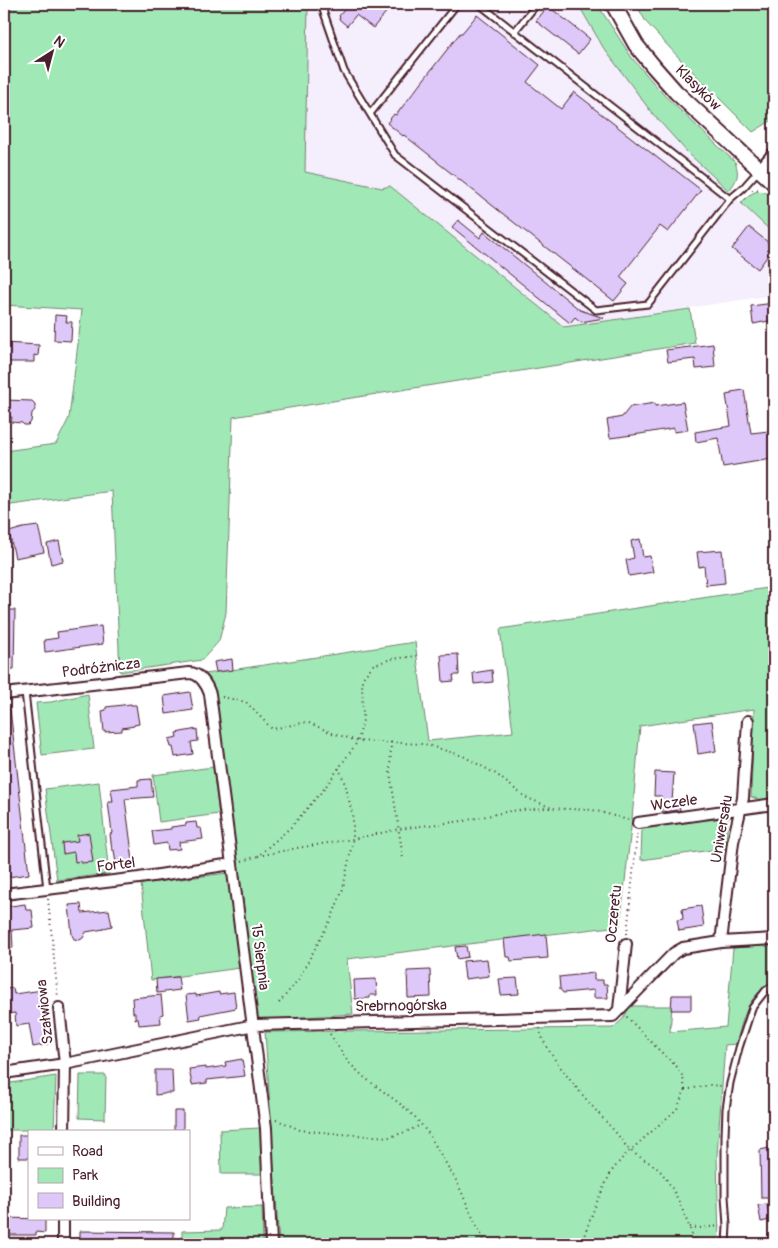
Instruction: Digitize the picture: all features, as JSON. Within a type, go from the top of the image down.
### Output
[{"type":"street","name":"Klasyków","points":[[613,4],[636,45],[654,67],[676,92],[759,170],[770,187]]},
{"type":"street","points":[[759,170],[774,153]]},
{"type":"street","name":"Podróżnicza","points":[[4,694],[189,673],[194,673],[201,678]]},
{"type":"street","name":"15 Sierpnia","points":[[201,678],[210,694],[254,1025],[265,1120],[271,1244]]},
{"type":"street","name":"Uniwersału","points":[[721,942],[733,842],[742,809],[748,721]]},
{"type":"street","name":"Wczele","points":[[638,822],[774,804]]},
{"type":"street","name":"Fortel","points":[[4,894],[139,878],[232,864]]},
{"type":"street","name":"Srebrnogórska","points":[[4,1073],[65,1064],[254,1025],[613,1016],[674,953],[684,948],[721,942],[774,939]]},
{"type":"street","name":"Oczeretu","points":[[619,1009],[626,944]]},
{"type":"street","name":"Szałwiowa","points":[[60,1008],[65,1064],[64,1130]]},
{"type":"street","points":[[63,1220],[63,1244]]},
{"type":"lane","points":[[321,4],[344,71],[395,155],[596,310],[648,304],[730,199],[759,170]]},
{"type":"lane","points":[[370,114],[457,4]]},
{"type":"lane","points":[[479,4],[730,199]]},
{"type":"lane","points":[[514,32],[537,4]]},
{"type":"lane","points":[[25,692],[47,889]]},
{"type":"lane","points":[[726,1244],[727,1226],[724,1196],[725,1136],[726,1109],[730,1087],[752,1008],[766,990],[774,985]]},
{"type":"path","points":[[748,193],[755,189],[770,187]]},
{"type":"path","points":[[258,856],[291,827],[324,788],[358,741],[363,720],[362,679],[373,664],[391,659],[417,656]]},
{"type":"path","points":[[210,694],[246,702],[272,729],[307,722],[358,741],[424,744],[463,756],[496,774],[525,797],[555,809]]},
{"type":"path","points":[[390,742],[390,772],[402,858]]},
{"type":"path","points":[[279,1003],[298,980],[332,917],[343,889],[353,839],[353,817],[339,767]]},
{"type":"path","points":[[232,864],[258,856],[297,848],[399,829],[464,821],[510,811],[546,808],[593,810],[638,822]]},
{"type":"path","name":"Oczeretu","points":[[626,944],[638,822]]},
{"type":"path","name":"Szałwiowa","points":[[47,889],[60,1008]]},
{"type":"path","points":[[581,1244],[596,1204],[611,1172],[630,1150],[677,1109],[685,1090],[683,1077],[677,1067],[619,1009]]},
{"type":"path","points":[[540,1018],[540,1032],[545,1044],[580,1093],[630,1150],[659,1170],[668,1182],[678,1200],[696,1244]]},
{"type":"path","points":[[324,1024],[348,1062],[365,1078],[415,1117],[428,1133],[457,1182],[486,1244]]},
{"type":"path","points":[[685,1090],[710,1085],[730,1087]]},
{"type":"path","points":[[265,1120],[270,1119],[285,1123],[300,1130],[390,1137],[421,1124]]},
{"type":"path","points":[[690,1227],[727,1226]]},
{"type":"shaded area","points":[[308,4],[578,4],[603,47],[652,113],[688,153],[774,234],[774,295],[564,327],[390,186],[382,188],[305,172]]},
{"type":"green space","points":[[4,4],[308,4],[305,172],[382,188],[390,186],[564,327],[690,309],[695,343],[233,417],[226,613],[219,641],[202,660],[120,672],[112,491],[4,506],[4,451],[56,444],[69,418],[82,310],[4,305]]},
{"type":"green space","points":[[578,4],[597,4],[632,58],[664,95],[735,162],[737,177],[729,191],[688,153],[652,113],[603,47]]},
{"type":"green space","points":[[636,4],[774,4],[774,119],[753,132],[646,22]]},
{"type":"green space","points":[[757,191],[765,192],[774,199],[774,234],[741,203],[749,195]]},
{"type":"green space","points":[[774,587],[774,798],[761,800],[751,797],[754,709],[640,726],[620,926],[347,959],[353,1014],[257,1020],[239,869],[213,687],[205,674],[415,642],[428,741],[513,732],[500,629]]},
{"type":"green space","points":[[88,694],[94,749],[42,755],[36,703],[51,702]]},
{"type":"green space","points":[[213,767],[219,814],[159,822],[153,775]]},
{"type":"green space","points":[[99,782],[109,874],[57,880],[45,789]]},
{"type":"green space","points":[[728,814],[726,848],[641,860],[642,827]]},
{"type":"green space","points":[[228,873],[240,968],[151,980],[141,884]]},
{"type":"green space","points":[[774,945],[774,981],[758,993],[750,1004],[736,1044],[725,1045],[717,1155],[719,1244],[279,1244],[265,1032],[613,1028],[623,1019],[630,1006],[672,1006],[670,1032],[726,1027],[733,948]]},
{"type":"green space","points":[[80,1075],[106,1075],[105,1119],[79,1118]]},
{"type":"green space","points":[[56,1076],[54,1130],[4,1130],[4,1084]]},
{"type":"green space","points":[[260,1128],[262,1174],[221,1174],[220,1130]]},
{"type":"green space","points":[[262,1207],[263,1244],[182,1244],[182,1231],[222,1230],[224,1208]]},
{"type":"building","points":[[349,4],[393,4],[373,28],[356,15],[347,26],[339,19],[339,16]]},
{"type":"building","points":[[548,6],[590,39],[578,54],[536,21]]},
{"type":"building","points":[[477,15],[540,65],[527,82],[561,109],[574,92],[701,190],[668,232],[660,226],[620,277],[628,284],[614,301],[387,123],[394,114],[396,115],[460,33]]},
{"type":"building","points":[[458,220],[480,238],[484,232],[580,310],[604,318],[581,322],[575,317],[570,323],[452,227]]},
{"type":"building","points":[[749,227],[774,247],[758,269],[732,249]]},
{"type":"building","points":[[774,303],[774,320],[753,324],[751,306]]},
{"type":"building","points":[[55,315],[67,316],[66,322],[72,322],[71,341],[54,340]]},
{"type":"building","points":[[4,343],[39,345],[38,356],[34,355],[34,362],[4,362]]},
{"type":"building","points":[[713,344],[715,367],[696,369],[695,359],[668,362],[666,350]]},
{"type":"building","points":[[744,390],[751,433],[769,431],[772,459],[723,467],[718,438],[696,442],[695,432],[731,426],[726,395],[731,394],[731,392]]},
{"type":"building","points":[[4,400],[32,401],[35,404],[35,410],[32,413],[31,422],[28,425],[24,425],[11,422],[12,417],[8,417],[8,414],[4,413]]},
{"type":"building","points":[[683,402],[688,430],[674,432],[674,428],[610,438],[607,420],[622,417],[630,407],[655,403],[655,406]]},
{"type":"building","points":[[38,526],[44,552],[15,558],[9,532]]},
{"type":"building","points":[[640,539],[643,557],[650,556],[653,572],[629,576],[626,560],[634,558],[631,541]]},
{"type":"building","points":[[59,541],[63,561],[51,564],[47,544]]},
{"type":"building","points":[[722,550],[725,583],[706,585],[704,566],[699,567],[697,552]]},
{"type":"building","points":[[4,610],[15,610],[14,669],[4,669]]},
{"type":"building","points":[[101,626],[103,644],[45,652],[44,640],[58,638],[57,632]]},
{"type":"building","points":[[458,654],[459,675],[453,675],[454,681],[443,682],[441,655]]},
{"type":"building","points":[[232,659],[233,670],[216,672],[214,662]]},
{"type":"building","points":[[492,670],[493,682],[474,684],[473,673]]},
{"type":"building","points":[[190,692],[193,710],[166,714],[164,696]]},
{"type":"building","points":[[136,705],[139,724],[122,728],[122,731],[104,732],[102,711],[106,710],[106,707]]},
{"type":"building","points":[[4,709],[10,709],[29,874],[8,877],[4,838]]},
{"type":"building","points":[[712,721],[716,751],[698,754],[694,723]]},
{"type":"building","points":[[197,729],[198,741],[191,742],[193,754],[175,757],[169,739],[177,737],[176,733]]},
{"type":"building","points":[[655,772],[674,773],[672,802],[679,801],[680,810],[662,812],[661,796],[654,796]]},
{"type":"building","points":[[151,779],[153,797],[125,799],[133,861],[116,864],[110,834],[112,833],[108,802],[113,802],[111,789],[138,786],[138,780]]},
{"type":"building","points":[[196,822],[197,828],[201,828],[203,839],[179,842],[180,849],[168,850],[167,843],[154,845],[152,831],[171,829],[171,827]]},
{"type":"building","points":[[89,833],[93,862],[75,862],[74,852],[63,854],[62,843],[78,841],[77,835]]},
{"type":"building","points":[[25,904],[26,910],[32,910],[34,928],[12,930],[13,948],[4,949],[4,907]]},
{"type":"building","points":[[81,904],[82,913],[109,910],[112,926],[86,932],[80,940],[74,939],[69,905]]},
{"type":"building","points":[[701,906],[704,927],[679,931],[677,920],[683,919],[682,909]]},
{"type":"building","points":[[546,934],[548,958],[511,961],[510,957],[506,957],[504,939]]},
{"type":"building","points":[[466,946],[468,957],[457,959],[455,947]]},
{"type":"building","points":[[487,959],[489,976],[465,979],[463,961]]},
{"type":"building","points":[[430,970],[431,997],[408,998],[407,971]]},
{"type":"building","points":[[594,973],[594,980],[603,980],[603,984],[607,984],[608,998],[594,998],[594,990],[563,993],[560,989],[559,977]]},
{"type":"building","points":[[178,977],[180,990],[157,993],[156,979]]},
{"type":"building","points":[[517,978],[519,994],[501,995],[499,979]]},
{"type":"building","points":[[376,979],[377,995],[370,995],[370,998],[355,999],[354,980]]},
{"type":"building","points":[[13,988],[14,994],[43,990],[46,1008],[42,1008],[48,1044],[33,1047],[29,1024],[16,1026],[15,1013],[4,1014],[4,989]]},
{"type":"building","points":[[219,992],[219,994],[234,992],[236,1008],[200,1015],[201,1018],[189,1020],[186,995],[196,994],[196,996]]},
{"type":"building","points":[[161,995],[163,1014],[160,1015],[161,1023],[139,1025],[138,1018],[135,1019],[135,1013],[133,1013],[132,998]]},
{"type":"building","points":[[672,995],[691,995],[691,1010],[671,1010]]},
{"type":"building","points":[[242,1059],[245,1076],[207,1080],[207,1083],[192,1085],[189,1069],[226,1066],[225,1062]]},
{"type":"building","points":[[155,1070],[172,1070],[173,1093],[155,1095]]},
{"type":"building","points":[[174,1111],[183,1111],[183,1130],[174,1130]]},
{"type":"building","points":[[19,1135],[28,1135],[28,1158],[19,1158]]},
{"type":"building","points":[[774,1147],[774,1158],[771,1158],[772,1198],[761,1198],[760,1150]]},
{"type":"building","points":[[767,1204],[770,1220],[761,1222],[758,1205]]},
{"type":"building","points":[[4,1218],[45,1220],[45,1233],[36,1232],[36,1235],[8,1235],[8,1231],[4,1231]]},
{"type":"building","points":[[80,1231],[174,1232],[174,1244],[80,1244]]}]
